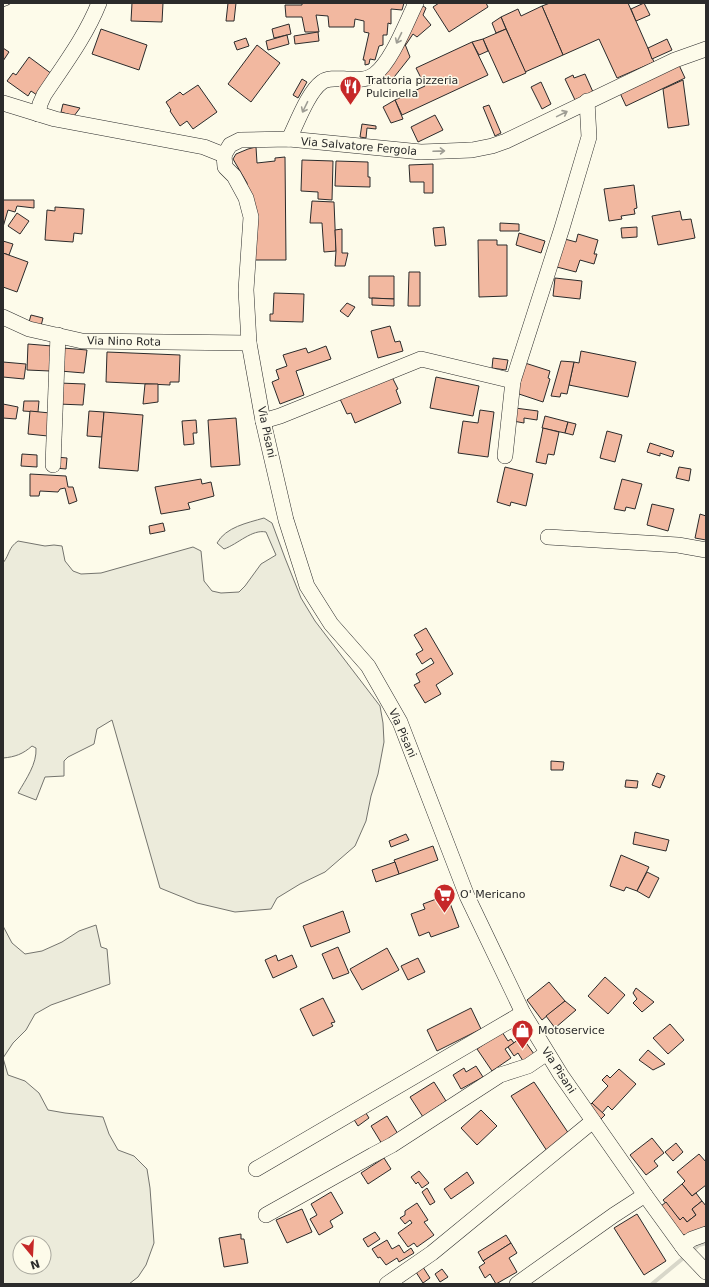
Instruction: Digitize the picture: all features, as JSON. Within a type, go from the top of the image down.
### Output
[{"type":"street","points":[[38,114],[44,95],[85,34],[93,20],[99,3]]},
{"type":"street","points":[[289,139],[312,92],[323,81],[335,78],[360,80],[374,75],[383,66],[416,3]]},
{"type":"street","name":"Via Salvatore Fergola","points":[[224,155],[230,146],[240,140],[289,139],[420,152],[472,150],[492,146],[506,141],[675,60],[706,49]]},
{"type":"street","points":[[504,456],[513,381],[562,228],[589,137],[587,101]]},
{"type":"street","points":[[3,103],[55,119],[204,148],[224,155]]},
{"type":"street","name":"Via Pisani","points":[[224,155],[225,167],[234,176],[246,198],[251,217],[246,290],[249,343],[263,421],[286,520],[307,586],[331,624],[368,666],[400,722],[467,896],[523,1013],[547,1053],[593,1121],[684,1248],[701,1267]]},
{"type":"street","name":"Via Nino Rota","points":[[3,317],[29,329],[82,341],[249,343]]},
{"type":"street","points":[[53,466],[58,335]]},
{"type":"street","points":[[263,421],[280,416],[420,359],[513,381]]},
{"type":"street","points":[[548,537],[678,544],[706,550]]},
{"type":"street","points":[[256,1170],[523,1013]]},
{"type":"street","points":[[266,1216],[373,1154],[392,1145],[500,1075],[528,1066],[547,1053]]},
{"type":"street","points":[[387,1284],[432,1253],[593,1121]]},
{"type":"street","points":[[517,1284],[645,1195]]},
{"type":"street","points":[[684,1248],[692,1239],[706,1234]]},
{"type":"shaded area","points":[[264,518],[272,523],[301,598],[315,621],[380,706],[384,742],[378,774],[371,796],[366,821],[355,846],[325,872],[300,884],[277,898],[271,909],[235,912],[197,903],[160,888],[112,720],[97,729],[94,744],[68,757],[64,761],[64,776],[45,777],[36,800],[18,793],[33,766],[36,748],[32,746],[19,755],[3,758],[3,563],[12,546],[18,541],[45,546],[62,546],[65,561],[73,571],[81,574],[101,573],[193,547],[201,551],[204,581],[212,591],[221,593],[239,592],[261,564],[276,555],[266,532],[250,535],[224,549],[217,543],[231,529]]},
{"type":"shaded area","points":[[96,925],[101,947],[107,949],[110,984],[51,1005],[35,1014],[26,1030],[13,1043],[3,1058],[3,926],[12,943],[25,954],[42,951],[62,942],[79,931]]},
{"type":"shaded area","points":[[3,1058],[8,1075],[25,1081],[39,1093],[48,1110],[103,1117],[109,1134],[118,1150],[134,1156],[147,1169],[154,1243],[146,1265],[138,1277],[129,1284],[3,1284]]},
{"type":"building","points":[[132,3],[163,3],[162,22],[131,21]]},
{"type":"building","points":[[228,3],[236,3],[234,21],[226,21]]},
{"type":"building","points":[[302,3],[404,3],[402,10],[391,9],[391,24],[388,23],[387,35],[383,35],[383,45],[379,46],[375,60],[370,59],[369,64],[365,65],[365,60],[363,60],[369,33],[364,32],[364,21],[355,19],[354,27],[329,27],[328,16],[316,15],[319,32],[305,32],[302,17],[286,17],[285,5],[302,5]]},
{"type":"building","points":[[439,3],[486,3],[488,7],[449,32],[433,7]]},
{"type":"building","points":[[550,3],[628,3],[654,62],[617,78],[599,39],[563,55],[542,6]]},
{"type":"building","points":[[644,3],[650,15],[636,21],[631,9]]},
{"type":"building","points":[[420,4],[426,8],[423,15],[431,25],[417,37],[413,34],[405,46],[403,39]]},
{"type":"building","points":[[542,6],[563,55],[525,72],[501,17],[518,9],[521,16]]},
{"type":"building","points":[[501,17],[506,29],[496,33],[492,23]]},
{"type":"building","points":[[289,24],[291,34],[274,38],[272,29]]},
{"type":"building","points":[[101,29],[147,45],[139,70],[92,54]]},
{"type":"building","points":[[506,29],[526,73],[503,83],[483,39]]},
{"type":"building","points":[[318,32],[319,41],[295,44],[294,36]]},
{"type":"building","points":[[287,35],[289,44],[268,50],[266,41]]},
{"type":"building","points":[[246,38],[249,46],[237,50],[234,42]]},
{"type":"building","points":[[403,39],[410,57],[391,81],[380,77]]},
{"type":"building","points":[[483,39],[488,51],[479,55],[472,42]]},
{"type":"building","points":[[667,39],[672,50],[652,59],[648,48]]},
{"type":"building","points":[[472,42],[488,75],[402,115],[395,100],[425,86],[416,68]]},
{"type":"building","points":[[257,45],[280,63],[251,102],[228,84]]},
{"type":"building","points":[[3,48],[9,52],[3,61]]},
{"type":"building","points":[[29,57],[52,74],[37,95],[31,91],[28,96],[7,81],[13,73],[16,75]]},
{"type":"building","points":[[679,65],[685,78],[626,106],[620,93]]},
{"type":"building","points":[[585,74],[593,92],[575,100],[565,79],[573,75],[574,78]]},
{"type":"building","points":[[302,79],[307,82],[298,98],[293,95]]},
{"type":"building","points":[[683,80],[689,125],[668,128],[663,89]]},
{"type":"building","points":[[541,82],[551,104],[542,109],[531,87]]},
{"type":"building","points":[[198,85],[217,112],[193,129],[187,121],[180,126],[166,102],[180,92],[183,95]]},
{"type":"building","points":[[395,100],[403,119],[391,123],[383,107]]},
{"type":"building","points":[[63,104],[80,108],[74,116],[61,112]]},
{"type":"building","points":[[489,105],[501,133],[495,136],[483,107]]},
{"type":"building","points":[[435,115],[443,130],[418,142],[411,127]]},
{"type":"building","points":[[362,124],[376,126],[376,129],[367,128],[366,138],[360,137]]},
{"type":"building","points":[[256,147],[257,163],[275,161],[275,158],[285,157],[286,260],[253,260],[247,183],[233,159],[236,154]]},
{"type":"building","points":[[302,160],[333,161],[332,200],[318,199],[318,192],[301,191]]},
{"type":"building","points":[[336,161],[368,162],[370,187],[335,186]]},
{"type":"building","points":[[433,164],[433,193],[424,193],[424,182],[410,182],[409,165]]},
{"type":"building","points":[[634,185],[637,208],[634,209],[635,214],[621,216],[622,219],[609,221],[604,189]]},
{"type":"building","points":[[3,200],[34,200],[34,208],[17,206],[15,212],[8,210],[3,227]]},
{"type":"building","points":[[312,201],[334,202],[336,251],[324,252],[322,223],[310,223]]},
{"type":"building","points":[[55,207],[84,209],[82,234],[74,233],[73,242],[45,240],[47,210],[55,211]]},
{"type":"building","points":[[680,211],[682,220],[691,219],[695,238],[658,245],[652,216]]},
{"type":"building","points":[[17,213],[29,221],[20,234],[8,226]]},
{"type":"building","points":[[500,223],[519,224],[519,231],[500,231]]},
{"type":"building","points":[[444,227],[446,245],[435,246],[433,228]]},
{"type":"building","points":[[637,227],[637,237],[622,238],[621,228]]},
{"type":"building","points":[[342,229],[342,253],[348,253],[345,266],[335,266],[335,230]]},
{"type":"building","points":[[519,233],[545,241],[541,253],[516,245]]},
{"type":"building","points":[[578,234],[598,240],[594,254],[597,254],[594,264],[580,260],[576,272],[553,266],[561,238],[576,242]]},
{"type":"building","points":[[478,240],[497,240],[497,245],[507,245],[507,296],[479,297]]},
{"type":"building","points":[[3,241],[13,244],[9,255],[3,253]]},
{"type":"building","points":[[3,253],[28,262],[17,292],[3,287]]},
{"type":"building","points":[[409,272],[420,272],[420,306],[408,306]]},
{"type":"building","points":[[369,276],[394,276],[394,299],[369,298]]},
{"type":"building","points":[[555,278],[582,281],[580,299],[553,296]]},
{"type":"building","points":[[274,293],[304,294],[303,322],[270,321],[270,314],[273,314]]},
{"type":"building","points":[[372,298],[394,299],[394,306],[372,305]]},
{"type":"building","points":[[347,303],[355,307],[348,317],[340,311]]},
{"type":"building","points":[[31,315],[43,318],[41,326],[29,322]]},
{"type":"building","points":[[390,326],[395,342],[400,341],[403,351],[378,358],[371,331]]},
{"type":"building","points":[[28,344],[52,346],[50,371],[27,370]]},
{"type":"building","points":[[326,346],[331,359],[296,371],[304,395],[280,404],[272,382],[279,379],[276,370],[287,366],[283,355],[306,348],[308,353]]},
{"type":"building","points":[[63,348],[87,350],[84,373],[60,371]]},
{"type":"building","points":[[581,351],[636,362],[628,397],[569,385],[574,362],[579,363]]},
{"type":"building","points":[[107,352],[180,355],[179,382],[170,382],[170,385],[106,382]]},
{"type":"building","points":[[493,358],[508,360],[506,370],[492,368]]},
{"type":"building","points":[[561,361],[574,362],[567,394],[561,393],[560,397],[551,396]]},
{"type":"building","points":[[3,362],[26,364],[24,379],[3,377]]},
{"type":"building","points":[[525,363],[550,371],[548,378],[550,379],[543,402],[516,393]]},
{"type":"building","points":[[392,377],[398,389],[396,390],[401,403],[355,423],[351,413],[347,414],[340,399]]},
{"type":"building","points":[[436,377],[479,386],[473,416],[430,408]]},
{"type":"building","points":[[59,383],[85,384],[83,405],[58,404]]},
{"type":"building","points":[[145,384],[158,384],[158,402],[143,404]]},
{"type":"building","points":[[24,401],[39,401],[38,412],[23,411]]},
{"type":"building","points":[[3,404],[18,407],[16,419],[3,418]]},
{"type":"building","points":[[515,408],[538,411],[537,420],[524,418],[524,423],[513,421]]},
{"type":"building","points":[[480,410],[494,412],[488,457],[458,453],[463,421],[478,423]]},
{"type":"building","points":[[30,411],[50,413],[48,436],[28,434]]},
{"type":"building","points":[[89,411],[104,412],[102,437],[87,436]]},
{"type":"building","points":[[104,412],[143,415],[138,471],[99,468]]},
{"type":"building","points":[[545,416],[568,422],[565,433],[542,428]]},
{"type":"building","points":[[236,418],[240,465],[211,467],[208,420]]},
{"type":"building","points":[[196,420],[197,433],[193,433],[194,444],[184,445],[182,421]]},
{"type":"building","points":[[568,422],[576,424],[573,435],[565,433]]},
{"type":"building","points":[[543,428],[559,432],[554,455],[548,454],[546,464],[536,462]]},
{"type":"building","points":[[607,431],[622,435],[615,462],[600,458]]},
{"type":"building","points":[[650,443],[674,451],[672,457],[660,453],[660,456],[647,452]]},
{"type":"building","points":[[22,454],[37,455],[37,467],[21,466]]},
{"type":"building","points":[[56,457],[67,458],[66,469],[55,468]]},
{"type":"building","points":[[505,467],[533,474],[526,506],[511,502],[510,506],[497,502]]},
{"type":"building","points":[[679,467],[691,469],[689,481],[676,478]]},
{"type":"building","points":[[30,474],[66,476],[68,487],[73,487],[77,501],[69,504],[65,488],[60,489],[58,492],[40,491],[39,496],[30,496]]},
{"type":"building","points":[[201,479],[202,484],[211,482],[214,496],[188,503],[190,509],[161,514],[155,487]]},
{"type":"building","points":[[622,479],[642,484],[635,509],[626,507],[625,511],[614,509]]},
{"type":"building","points":[[652,504],[674,509],[668,531],[647,525]]},
{"type":"building","points":[[700,514],[706,516],[706,540],[695,538]]},
{"type":"building","points":[[163,523],[165,531],[150,534],[149,526]]},
{"type":"building","points":[[426,628],[453,674],[436,685],[441,694],[425,703],[414,685],[420,682],[416,674],[434,663],[431,658],[422,664],[416,654],[423,650],[414,635]]},
{"type":"building","points":[[551,761],[564,762],[563,770],[551,770]]},
{"type":"building","points":[[657,773],[665,776],[660,788],[652,785]]},
{"type":"building","points":[[626,780],[638,781],[637,788],[625,787]]},
{"type":"building","points":[[635,832],[669,840],[666,851],[633,844]]},
{"type":"building","points":[[406,834],[409,840],[391,847],[389,841]]},
{"type":"building","points":[[433,846],[438,860],[399,874],[394,860]]},
{"type":"building","points":[[621,855],[649,867],[637,891],[626,887],[624,891],[610,886]]},
{"type":"building","points":[[395,862],[399,874],[376,882],[372,870]]},
{"type":"building","points":[[647,872],[659,878],[649,898],[637,891]]},
{"type":"building","points":[[447,895],[459,927],[431,937],[429,932],[419,936],[411,914],[425,909],[423,904]]},
{"type":"building","points":[[343,911],[350,932],[311,947],[303,926]]},
{"type":"building","points":[[338,947],[349,973],[333,979],[322,954]]},
{"type":"building","points":[[387,948],[399,970],[362,990],[350,969]]},
{"type":"building","points":[[276,955],[278,961],[292,955],[297,967],[273,978],[265,960]]},
{"type":"building","points":[[418,958],[425,972],[408,980],[401,966]]},
{"type":"building","points":[[605,977],[625,995],[608,1014],[588,996]]},
{"type":"building","points":[[549,982],[565,1001],[542,1020],[527,1000]]},
{"type":"building","points":[[636,988],[654,1002],[642,1012],[633,1003],[637,999],[633,993]]},
{"type":"building","points":[[323,998],[335,1022],[331,1023],[333,1026],[313,1036],[300,1009]]},
{"type":"building","points":[[565,1001],[576,1010],[555,1028],[546,1016]]},
{"type":"building","points":[[471,1008],[481,1029],[437,1051],[427,1030]]},
{"type":"building","points":[[670,1024],[684,1040],[668,1054],[653,1038]]},
{"type":"building","points":[[502,1032],[508,1041],[511,1039],[514,1043],[505,1049],[511,1058],[492,1071],[477,1049]]},
{"type":"building","points":[[522,1037],[534,1054],[523,1061],[518,1053],[514,1056],[508,1047]]},
{"type":"building","points":[[648,1050],[665,1064],[653,1070],[639,1060]]},
{"type":"building","points":[[476,1066],[483,1077],[461,1089],[453,1075],[464,1068],[466,1072]]},
{"type":"building","points":[[619,1069],[636,1084],[612,1110],[608,1106],[602,1113],[592,1103],[608,1086],[602,1080],[607,1075],[610,1078]]},
{"type":"building","points":[[434,1082],[446,1101],[423,1117],[410,1097]]},
{"type":"building","points":[[534,1082],[569,1134],[547,1151],[511,1096]]},
{"type":"building","points":[[592,1103],[605,1115],[600,1120],[587,1108]]},
{"type":"building","points":[[364,1110],[369,1118],[358,1126],[353,1118]]},
{"type":"building","points":[[481,1110],[497,1126],[477,1145],[461,1128]]},
{"type":"building","points":[[387,1116],[398,1134],[382,1144],[371,1126]]},
{"type":"building","points":[[652,1138],[664,1153],[654,1161],[658,1166],[646,1175],[630,1155]]},
{"type":"building","points":[[676,1143],[683,1152],[673,1161],[665,1152]]},
{"type":"building","points":[[699,1154],[706,1162],[706,1185],[692,1196],[682,1184],[685,1181],[677,1172]]},
{"type":"building","points":[[384,1158],[391,1169],[368,1184],[361,1173]]},
{"type":"building","points":[[419,1171],[429,1183],[422,1188],[418,1182],[416,1184],[411,1177]]},
{"type":"building","points":[[467,1172],[474,1183],[451,1199],[444,1189]]},
{"type":"building","points":[[682,1184],[692,1196],[696,1193],[702,1201],[692,1209],[696,1215],[687,1222],[683,1217],[680,1220],[663,1200]]},
{"type":"building","points":[[427,1188],[435,1202],[430,1205],[422,1192]]},
{"type":"building","points":[[331,1192],[343,1213],[330,1221],[333,1227],[319,1235],[310,1219],[317,1215],[311,1204]]},
{"type":"building","points":[[702,1201],[706,1206],[706,1225],[698,1233],[682,1235],[661,1206],[666,1202],[680,1220],[683,1217],[687,1222],[696,1215],[692,1209]]},
{"type":"building","points":[[417,1203],[428,1220],[424,1222],[434,1235],[417,1247],[414,1243],[408,1247],[398,1233],[412,1223],[410,1220],[405,1224],[400,1218],[405,1215],[405,1211]]},
{"type":"building","points":[[302,1209],[312,1232],[287,1243],[276,1220]]},
{"type":"building","points":[[637,1214],[666,1261],[644,1275],[614,1228]]},
{"type":"building","points":[[375,1232],[380,1239],[368,1247],[363,1239]]},
{"type":"building","points":[[241,1234],[241,1239],[244,1239],[248,1263],[224,1267],[219,1238]]},
{"type":"building","points":[[506,1235],[511,1243],[483,1261],[478,1252]]},
{"type":"building","points":[[387,1240],[392,1249],[399,1245],[404,1253],[411,1248],[414,1253],[399,1262],[397,1258],[386,1265],[380,1257],[378,1258],[372,1249]]},
{"type":"building","points":[[511,1243],[517,1253],[509,1258],[517,1272],[496,1284],[490,1274],[485,1278],[479,1267],[485,1263],[483,1261]]},
{"type":"building","points":[[421,1264],[430,1278],[423,1283],[414,1269]]},
{"type":"building","points":[[442,1269],[448,1277],[440,1282],[435,1274]]},
{"type":"waterway","points":[[652,1284],[699,1245],[706,1243]]},
{"type":"railway","points":[[3,5],[8,3]]},
{"type":"place","name":"Trattoria pizzeria Pulcinella","points":[[351,106]]},
{"type":"place","name":"O' Mericano","points":[[445,914]]},
{"type":"place","name":"Motoservice","points":[[522,1050]]}]
